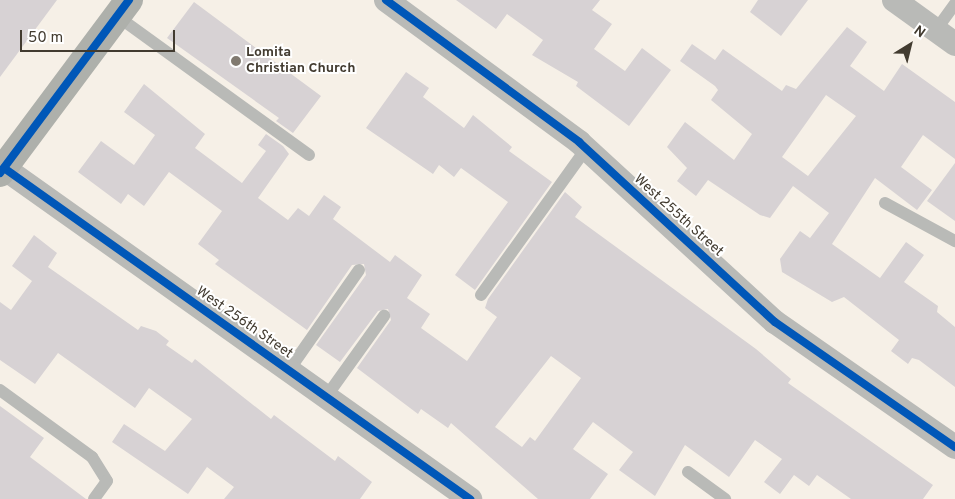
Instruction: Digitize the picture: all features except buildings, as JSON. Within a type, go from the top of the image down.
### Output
[{"type":"street","name":"West 255th Street","points":[[386,0],[586,149],[775,322],[955,447]]},
{"type":"street","points":[[894,0],[955,44]]},
{"type":"street","points":[[2,170],[123,8]]},
{"type":"street","name":"West 256th Street","points":[[2,170],[470,499]]},
{"type":"lane","points":[[936,30],[955,4]]},
{"type":"lane","points":[[123,8],[308,155]]},
{"type":"lane","points":[[481,295],[586,149]]},
{"type":"lane","points":[[885,203],[955,241]]},
{"type":"lane","points":[[289,370],[359,270]]},
{"type":"lane","points":[[326,397],[384,316]]},
{"type":"lane","points":[[0,390],[92,457],[106,481],[94,499]]},
{"type":"lane","points":[[688,472],[725,499]]},
{"type":"cycle path","points":[[0,173],[129,0]]},
{"type":"cycle path","points":[[386,0],[579,142],[775,322],[955,447]]},
{"type":"cycle path","points":[[4,168],[470,499]]},
{"type":"place","name":"Lomita Christian Church","points":[[236,61]]}]
